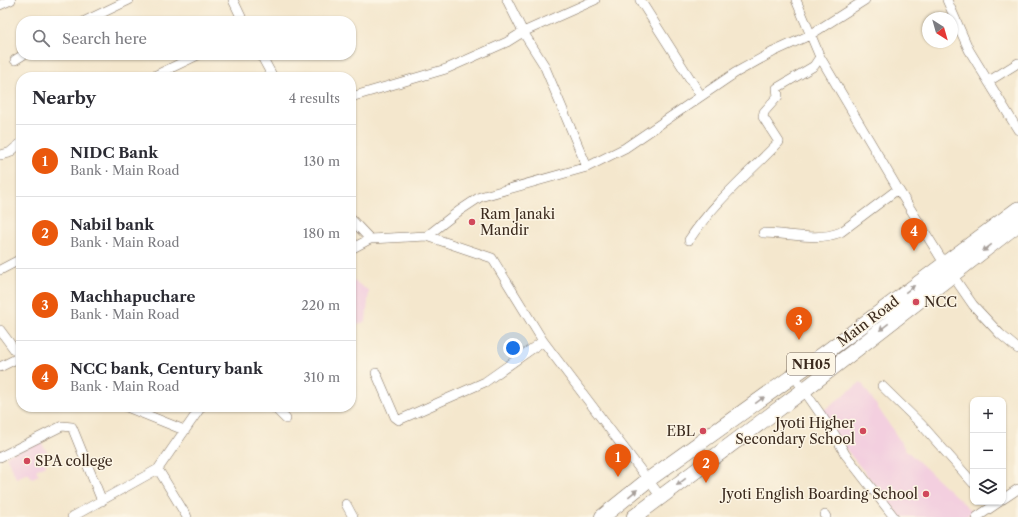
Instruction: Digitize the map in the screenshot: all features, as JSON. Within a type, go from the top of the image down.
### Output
[{"type":"main road","name":"Main Road","points":[[634,517],[804,390],[1018,209]]},
{"type":"main road","name":"Main Road","points":[[602,517],[648,480],[794,376],[948,269],[1018,224]]},
{"type":"street","points":[[0,5],[11,0]]},
{"type":"street","points":[[95,16],[129,0]]},
{"type":"street","points":[[233,0],[241,16]]},
{"type":"street","points":[[507,0],[522,32],[544,65],[587,167]]},
{"type":"street","points":[[356,96],[446,70],[507,42],[522,32],[595,0]]},
{"type":"street","points":[[640,0],[701,96]]},
{"type":"street","points":[[796,0],[820,57],[898,189],[948,269],[967,297],[1000,334],[1018,348]]},
{"type":"street","points":[[427,236],[480,197],[587,167],[625,148],[735,73],[810,35],[865,0]]},
{"type":"street","points":[[947,0],[969,50],[1018,130]]},
{"type":"street","points":[[689,240],[702,219],[723,196],[779,142],[763,117],[764,112],[778,96],[777,88],[814,66],[820,57]]},
{"type":"street","points":[[162,72],[188,60]]},
{"type":"street","points":[[264,60],[270,72]]},
{"type":"street","points":[[989,81],[1018,63]]},
{"type":"street","points":[[0,155],[9,153],[16,147]]},
{"type":"street","points":[[764,233],[806,237],[833,235],[846,228],[898,189]]},
{"type":"street","points":[[356,224],[370,239]]},
{"type":"street","points":[[356,246],[370,239],[427,236],[492,258],[543,341],[661,497]]},
{"type":"street","points":[[0,270],[16,262]]},
{"type":"street","points":[[0,330],[16,351]]},
{"type":"street","points":[[376,373],[395,417],[399,420],[485,382],[543,341]]},
{"type":"street","points":[[0,367],[16,359]]},
{"type":"street","points":[[794,376],[835,435],[845,454],[894,517]]},
{"type":"street","points":[[882,386],[922,424],[970,480]]},
{"type":"street","points":[[139,412],[184,430]]},
{"type":"street","points":[[72,517],[158,469],[197,412]]},
{"type":"street","points":[[279,412],[286,419]]},
{"type":"street","points":[[0,457],[62,426],[72,427],[102,501]]},
{"type":"street","points":[[158,469],[187,517]]},
{"type":"street","points":[[1006,497],[1018,489]]},
{"type":"street","points":[[346,504],[353,517]]},
{"type":"street","points":[[977,517],[992,505]]},
{"type":"shaded area","points":[[356,282],[369,291],[366,321],[356,326]]},
{"type":"shaded area","name":"Jyoti Higher Secondary School","points":[[861,382],[906,450],[973,512],[965,517],[901,517],[849,453],[820,413]]},
{"type":"shaded area","name":"SPA college","points":[[39,439],[49,455],[44,458],[46,465],[36,470],[39,475],[32,478],[28,473],[16,478],[6,456]]},
{"type":"place","name":"Ram Janaki Mandir","points":[[472,222]]},
{"type":"place","name":"NCC bank, Century bank","points":[[914,251]]},
{"type":"place","name":"NCC","points":[[916,302]]},
{"type":"place","name":"Machhapuchare","points":[[799,340]]},
{"type":"place","name":"EBL","points":[[703,431]]},
{"type":"place","name":"Jyoti Higher Secondary School","points":[[863,431]]},
{"type":"place","name":"SPA college","points":[[27,461]]},
{"type":"place","name":"NIDC Bank","points":[[618,477]]},
{"type":"place","name":"Nabil bank","points":[[706,483]]},
{"type":"place","name":"Jyoti English Boarding School","points":[[926,494]]}]
